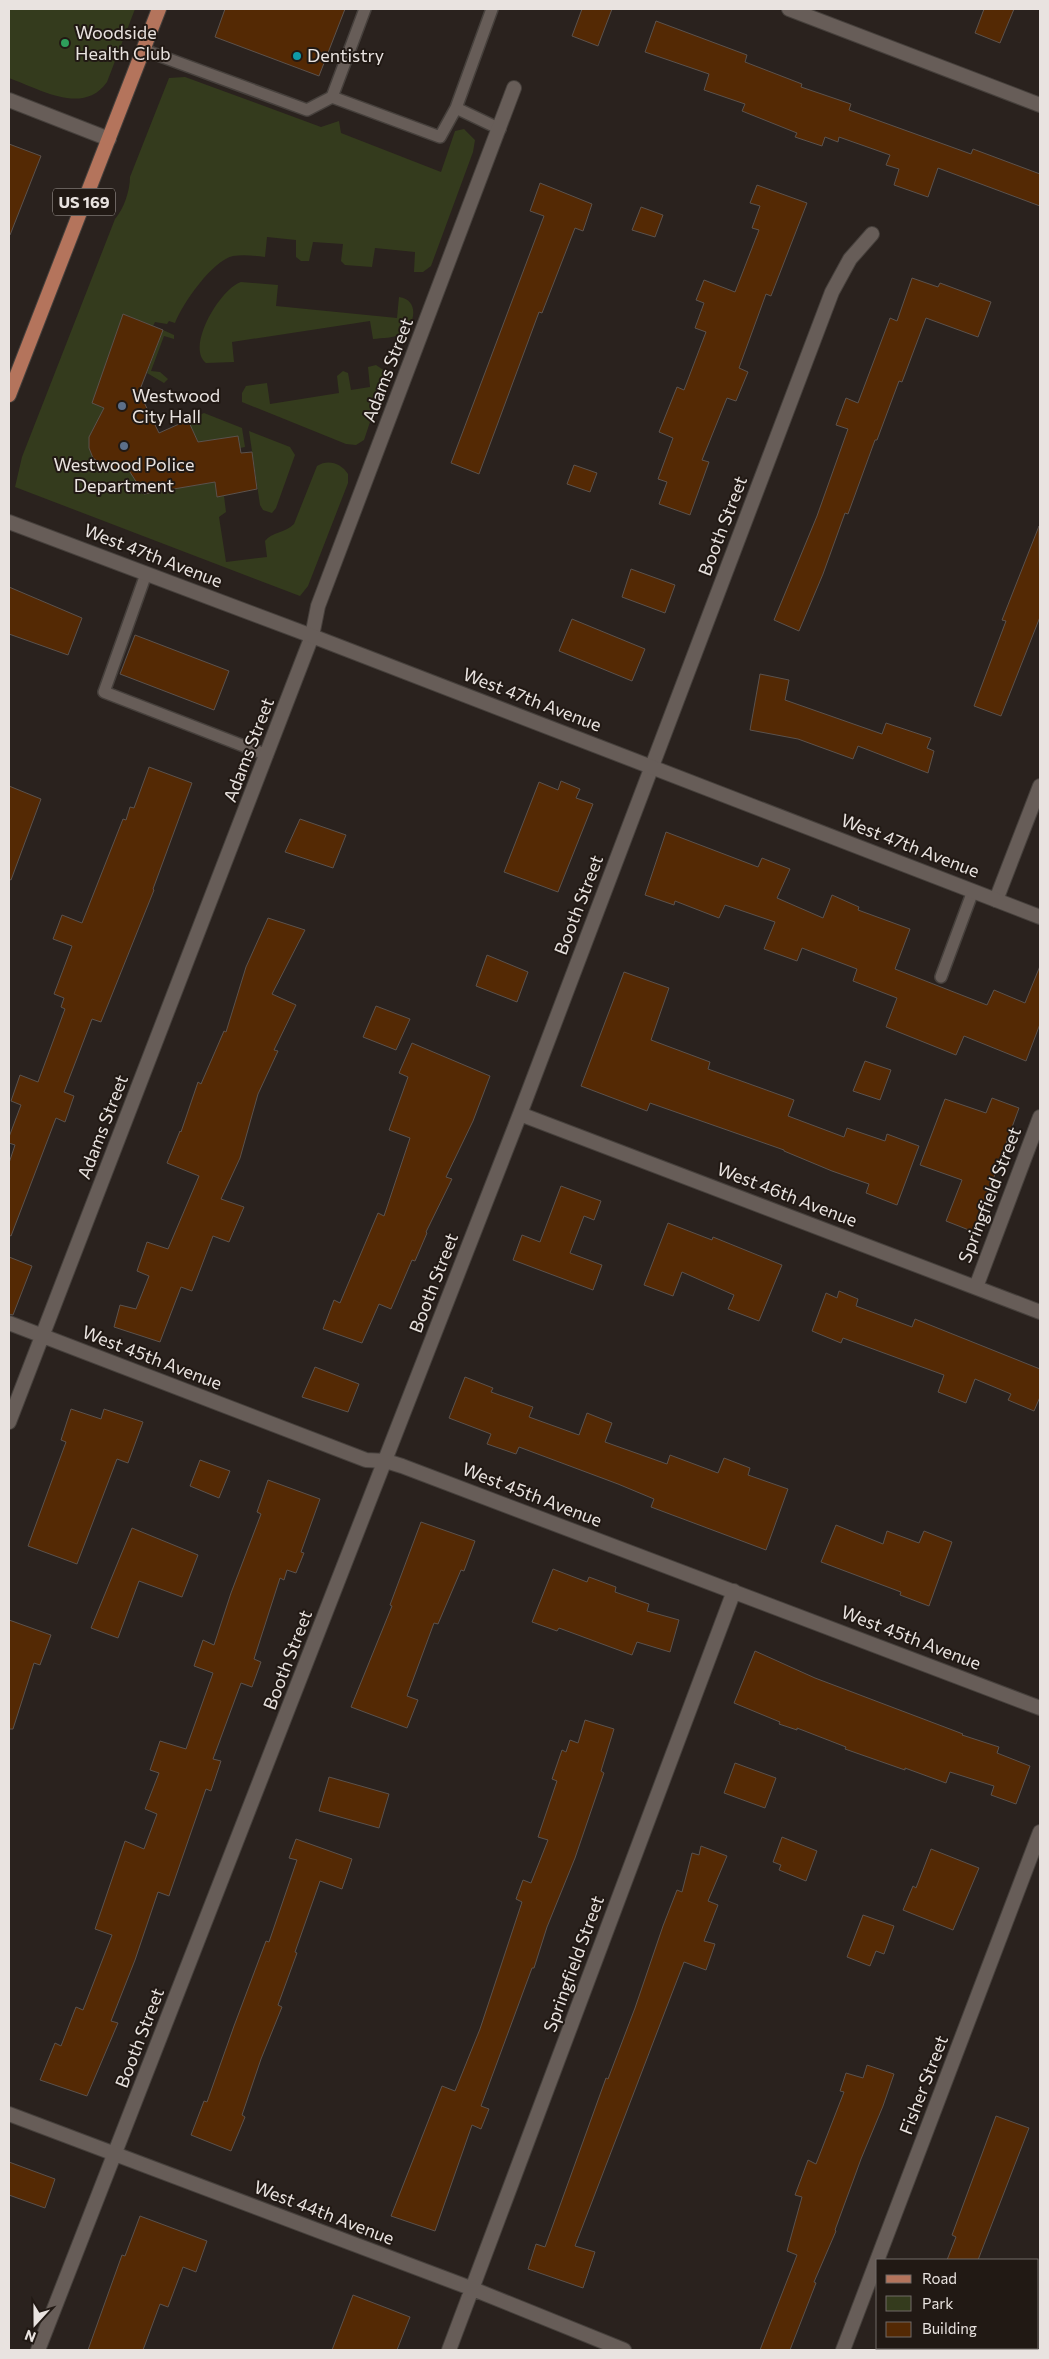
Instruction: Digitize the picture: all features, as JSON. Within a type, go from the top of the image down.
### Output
[{"type":"main road","name":"US 169","points":[[9,395],[144,50],[158,9]]},
{"type":"street","points":[[789,9],[1040,105]]},
{"type":"street","name":"Adams Street","points":[[9,1422],[267,755],[312,636],[318,606],[514,88]]},
{"type":"street","points":[[9,100],[108,139]]},
{"type":"street","name":"Booth Street","points":[[38,2350],[520,1114],[832,292],[850,259],[872,234]]},
{"type":"street","name":"West 47th Avenue","points":[[9,522],[312,636],[1040,917]]},
{"type":"street","points":[[996,900],[1040,786]]},
{"type":"street","name":"West 46th Avenue","points":[[520,1114],[1040,1312]]},
{"type":"street","name":"Springfield Street","points":[[976,1287],[1039,1126]]},
{"type":"street","name":"West 45th Avenue","points":[[9,1323],[366,1460],[386,1461],[1040,1708]]},
{"type":"street","name":"Springfield Street","points":[[449,2350],[734,1591]]},
{"type":"street","name":"Fisher Street","points":[[878,2259],[1040,1832]]},
{"type":"street","name":"West 44th Avenue","points":[[9,2114],[473,2289],[624,2350]]},
{"type":"street","name":"Fisher Street","points":[[843,2350],[876,2263]]},
{"type":"lane","points":[[144,50],[307,110],[332,97],[365,9]]},
{"type":"lane","points":[[332,97],[440,137],[456,108],[492,9]]},
{"type":"lane","points":[[456,108],[500,129]]},
{"type":"lane","points":[[146,574],[104,692],[267,755]]},
{"type":"lane","points":[[941,977],[973,891]]},
{"type":"green space","name":"Woodside Health Club","points":[[9,9],[135,9],[107,82],[97,92],[86,97],[74,99],[47,93],[9,78]]},
{"type":"green space","points":[[185,77],[321,127],[339,121],[341,133],[441,172],[455,131],[464,129],[475,140],[473,152],[431,266],[423,272],[414,272],[415,252],[375,248],[372,267],[345,265],[341,261],[343,244],[313,242],[309,261],[301,261],[296,257],[296,240],[267,237],[265,257],[233,256],[216,266],[191,294],[175,323],[169,321],[167,324],[155,322],[153,326],[123,314],[93,403],[105,408],[102,411],[105,417],[96,425],[91,435],[89,445],[91,454],[96,462],[104,467],[114,469],[127,467],[131,474],[138,471],[142,494],[215,482],[217,497],[224,496],[226,512],[219,517],[226,562],[267,557],[265,541],[294,524],[317,466],[334,463],[342,467],[348,474],[348,483],[308,586],[300,596],[15,487],[22,457],[115,219],[124,205],[130,177],[169,78]]},
{"type":"green space","points":[[241,282],[278,285],[276,306],[397,318],[399,297],[406,299],[413,308],[412,320],[410,326],[402,334],[388,338],[373,339],[370,321],[232,342],[234,362],[206,363],[201,355],[200,344],[208,319],[224,295]]},
{"type":"green space","points":[[163,330],[174,335],[174,339],[164,336],[151,371],[160,372],[168,379],[164,383],[147,373]]},
{"type":"green space","points":[[376,365],[385,371],[387,380],[378,398],[364,440],[356,445],[346,444],[242,402],[242,393],[246,386],[267,383],[270,404],[339,393],[337,376],[343,371],[348,373],[351,390],[370,387],[368,367]]},
{"type":"green space","points":[[204,413],[242,428],[245,447],[240,448],[238,436],[198,442],[188,420]]},
{"type":"green space","points":[[249,431],[290,447],[295,455],[276,508],[272,513],[263,510],[260,505]]},
{"type":"building","name":"Dentistry","points":[[225,9],[345,9],[319,76],[215,37]]},
{"type":"building","points":[[582,9],[612,9],[598,46],[572,36]]},
{"type":"building","points":[[984,9],[1014,9],[1000,43],[975,33]]},
{"type":"building","points":[[656,21],[747,55],[745,62],[802,84],[801,87],[851,104],[849,110],[971,154],[973,149],[1040,174],[1040,206],[938,168],[928,197],[894,185],[899,169],[886,165],[890,155],[839,137],[838,142],[825,137],[822,146],[795,137],[797,133],[742,111],[745,104],[704,90],[709,74],[645,52]]},
{"type":"building","points":[[9,144],[41,156],[10,235],[9,235]]},
{"type":"building","points":[[540,183],[592,204],[583,231],[575,228],[542,313],[539,312],[479,474],[451,463],[544,216],[530,211]]},
{"type":"building","points":[[757,185],[807,203],[771,296],[766,294],[739,368],[748,372],[736,401],[727,398],[702,460],[709,462],[690,515],[659,504],[667,482],[658,479],[673,438],[659,432],[677,387],[684,390],[706,332],[695,328],[704,303],[696,300],[704,280],[735,292],[759,230],[752,228],[760,206],[750,203]]},
{"type":"building","points":[[641,207],[663,215],[655,237],[632,230]]},
{"type":"building","points":[[912,278],[938,287],[940,283],[991,302],[978,337],[926,318],[902,382],[899,381],[848,514],[845,513],[823,574],[799,631],[774,620],[817,516],[848,429],[836,425],[846,398],[858,403],[890,318],[897,321]]},
{"type":"building","name":"Westwood City Hall","points":[[123,314],[163,330],[139,392],[159,433],[188,420],[198,442],[238,436],[241,453],[252,452],[257,489],[217,497],[215,482],[144,494],[128,469],[108,469],[93,458],[89,448],[89,437],[104,408],[92,403]]},
{"type":"building","points":[[574,465],[597,473],[590,492],[567,484]]},
{"type":"building","points":[[1039,526],[1040,617],[1001,716],[974,706],[1006,621],[1002,620]]},
{"type":"building","points":[[631,569],[675,585],[665,613],[622,597]]},
{"type":"building","points":[[9,587],[82,618],[68,655],[9,634]]},
{"type":"building","points":[[572,619],[645,649],[632,681],[559,651]]},
{"type":"building","points":[[135,635],[229,671],[214,710],[120,674]]},
{"type":"building","points":[[760,674],[789,680],[785,700],[882,734],[886,723],[931,738],[927,748],[934,751],[928,773],[858,746],[853,759],[798,739],[750,730]]},
{"type":"building","points":[[149,767],[192,783],[154,890],[101,1022],[92,1019],[64,1092],[74,1096],[65,1122],[56,1118],[11,1236],[9,1235],[9,1163],[15,1145],[9,1143],[9,1137],[21,1105],[11,1101],[20,1075],[38,1082],[65,1009],[61,1007],[64,998],[54,994],[72,946],[53,939],[62,915],[82,923],[123,819],[126,820],[130,807],[134,808]]},
{"type":"building","points":[[561,781],[580,789],[576,798],[593,804],[558,892],[504,872],[539,782],[558,790]]},
{"type":"building","points":[[9,786],[41,799],[11,880],[9,879]]},
{"type":"building","points":[[300,819],[346,835],[333,868],[285,852]]},
{"type":"building","points":[[666,832],[758,867],[762,858],[790,869],[777,898],[823,918],[832,895],[859,907],[858,910],[910,929],[895,969],[987,1005],[994,990],[1025,1003],[1040,966],[1040,1024],[1026,1061],[964,1036],[956,1055],[886,1027],[897,998],[853,981],[857,969],[802,948],[797,961],[764,949],[775,922],[725,905],[719,918],[675,901],[674,905],[645,895]]},
{"type":"building","points":[[268,918],[305,930],[272,994],[296,1005],[274,1050],[278,1051],[258,1094],[240,1158],[221,1199],[244,1207],[229,1242],[213,1236],[192,1291],[181,1287],[160,1342],[114,1327],[120,1305],[136,1309],[149,1276],[137,1271],[147,1242],[168,1249],[199,1176],[167,1163],[181,1132],[198,1082],[201,1084],[224,1031],[226,1032],[246,967]]},
{"type":"building","points":[[487,955],[528,972],[517,1002],[476,986]]},
{"type":"building","points":[[624,972],[669,988],[651,1040],[710,1062],[708,1069],[794,1100],[788,1116],[844,1137],[847,1128],[885,1141],[887,1134],[919,1146],[897,1205],[866,1193],[869,1184],[832,1171],[784,1150],[650,1103],[647,1111],[581,1086]]},
{"type":"building","points":[[376,1006],[410,1019],[396,1050],[363,1037]]},
{"type":"building","points":[[412,1043],[490,1076],[473,1121],[446,1177],[452,1179],[426,1232],[415,1261],[412,1260],[391,1309],[379,1304],[362,1343],[323,1329],[334,1300],[340,1303],[378,1213],[384,1216],[410,1138],[389,1130],[408,1077],[399,1073]]},
{"type":"building","points":[[865,1061],[891,1070],[880,1100],[853,1091]]},
{"type":"building","points":[[992,1098],[1019,1108],[974,1232],[946,1221],[962,1180],[920,1165],[945,1099],[986,1113]]},
{"type":"building","points":[[561,1186],[601,1201],[594,1220],[584,1216],[570,1253],[602,1265],[593,1290],[513,1260],[522,1235],[540,1242]]},
{"type":"building","points":[[668,1223],[712,1240],[713,1237],[782,1265],[759,1321],[728,1309],[734,1295],[682,1272],[673,1296],[644,1285]]},
{"type":"building","points":[[9,1257],[32,1266],[13,1315],[9,1314]]},
{"type":"building","points":[[839,1291],[858,1299],[856,1306],[912,1327],[915,1319],[1040,1369],[1040,1397],[1034,1411],[1008,1400],[1011,1394],[975,1379],[966,1403],[938,1392],[944,1375],[843,1338],[841,1343],[812,1331],[826,1293],[837,1298]]},
{"type":"building","points":[[315,1367],[359,1384],[348,1412],[302,1397]]},
{"type":"building","points":[[465,1377],[493,1388],[491,1392],[533,1407],[529,1417],[579,1435],[587,1413],[612,1423],[605,1442],[667,1464],[670,1455],[718,1473],[724,1458],[750,1468],[748,1475],[788,1489],[766,1550],[651,1507],[654,1499],[618,1484],[519,1447],[516,1454],[487,1444],[491,1434],[449,1418]]},
{"type":"building","points":[[71,1409],[101,1419],[104,1409],[143,1422],[128,1463],[117,1459],[77,1564],[28,1546],[66,1442],[61,1440]]},
{"type":"building","points":[[200,1460],[230,1471],[219,1498],[190,1486]]},
{"type":"building","points":[[268,1480],[320,1499],[301,1552],[304,1553],[296,1573],[287,1570],[284,1580],[280,1578],[254,1659],[261,1662],[252,1687],[241,1683],[213,1759],[221,1761],[211,1791],[206,1789],[169,1896],[158,1892],[135,1960],[111,2021],[118,2023],[87,2096],[40,2080],[55,2043],[61,2046],[76,2007],[83,2010],[112,1935],[95,1929],[125,1841],[144,1849],[157,1814],[145,1809],[159,1773],[150,1770],[160,1741],[186,1749],[213,1673],[194,1666],[203,1640],[214,1645],[231,1593],[261,1514],[257,1512]]},
{"type":"building","points":[[421,1522],[475,1541],[464,1571],[461,1570],[438,1624],[434,1623],[407,1696],[418,1700],[407,1728],[351,1707],[392,1606],[390,1605]]},
{"type":"building","points":[[836,1525],[883,1544],[887,1531],[919,1543],[924,1531],[952,1542],[929,1606],[900,1595],[901,1592],[821,1562]]},
{"type":"building","points":[[132,1528],[198,1555],[182,1597],[139,1581],[118,1638],[91,1628]]},
{"type":"building","points":[[553,1569],[587,1582],[589,1577],[616,1587],[615,1592],[649,1604],[647,1611],[679,1620],[670,1652],[637,1642],[632,1655],[559,1628],[557,1631],[532,1622]]},
{"type":"building","points":[[9,1620],[51,1635],[40,1665],[34,1663],[13,1729],[9,1729]]},
{"type":"building","points":[[755,1651],[815,1678],[962,1735],[999,1747],[997,1753],[1030,1766],[1016,1804],[991,1795],[994,1786],[950,1772],[946,1783],[905,1768],[905,1770],[845,1749],[846,1747],[797,1728],[797,1730],[779,1724],[780,1722],[734,1703]]},
{"type":"building","points":[[585,1720],[614,1729],[601,1771],[604,1773],[575,1858],[547,1927],[534,1968],[532,1968],[481,2106],[489,2109],[481,2129],[472,2125],[435,2231],[391,2216],[442,2086],[455,2091],[480,2029],[522,1902],[516,1899],[523,1880],[531,1883],[548,1840],[538,1837],[557,1781],[552,1779],[562,1750],[566,1752],[570,1740],[578,1743]]},
{"type":"building","points":[[735,1763],[776,1778],[765,1808],[724,1793]]},
{"type":"building","points":[[329,1777],[389,1794],[379,1828],[319,1811]]},
{"type":"building","points":[[782,1837],[817,1851],[806,1881],[779,1870],[781,1865],[773,1862]]},
{"type":"building","points":[[296,1839],[352,1859],[342,1889],[320,1881],[278,2005],[282,2007],[261,2059],[242,2115],[245,2117],[231,2151],[191,2135],[204,2101],[207,2102],[266,1941],[269,1942],[297,1860],[289,1858]]},
{"type":"building","points":[[701,1846],[727,1856],[708,1901],[718,1905],[704,1941],[715,1944],[706,1970],[684,1962],[575,2246],[595,2252],[583,2288],[528,2269],[536,2244],[545,2247],[606,2078],[608,2079],[635,2008],[677,1890],[682,1892],[692,1853],[699,1855]]},
{"type":"building","points":[[931,1849],[979,1868],[953,1930],[903,1910],[913,1886],[916,1888]]},
{"type":"building","points":[[863,1915],[894,1926],[884,1954],[876,1951],[870,1966],[847,1957]]},
{"type":"building","points":[[867,2065],[894,2074],[883,2106],[861,2159],[836,2231],[814,2282],[816,2283],[790,2350],[760,2350],[797,2255],[787,2251],[802,2197],[795,2195],[808,2160],[816,2164],[844,2092],[840,2091],[846,2073],[863,2078]]},
{"type":"building","points":[[996,2116],[1029,2128],[978,2259],[947,2259],[956,2237],[952,2235]]},
{"type":"building","points":[[9,2162],[55,2179],[45,2208],[9,2195]]},
{"type":"building","points":[[140,2216],[207,2241],[196,2272],[183,2267],[168,2307],[160,2304],[143,2350],[88,2350],[122,2255],[125,2256]]},
{"type":"building","points":[[353,2295],[410,2317],[397,2350],[332,2350]]},
{"type":"place","name":"Woodside Health Club","points":[[65,43]]},
{"type":"place","name":"Dentistry","points":[[297,56]]},
{"type":"place","name":"Westwood City Hall","points":[[122,406]]},
{"type":"place","name":"Westwood Police Department","points":[[124,446]]}]
